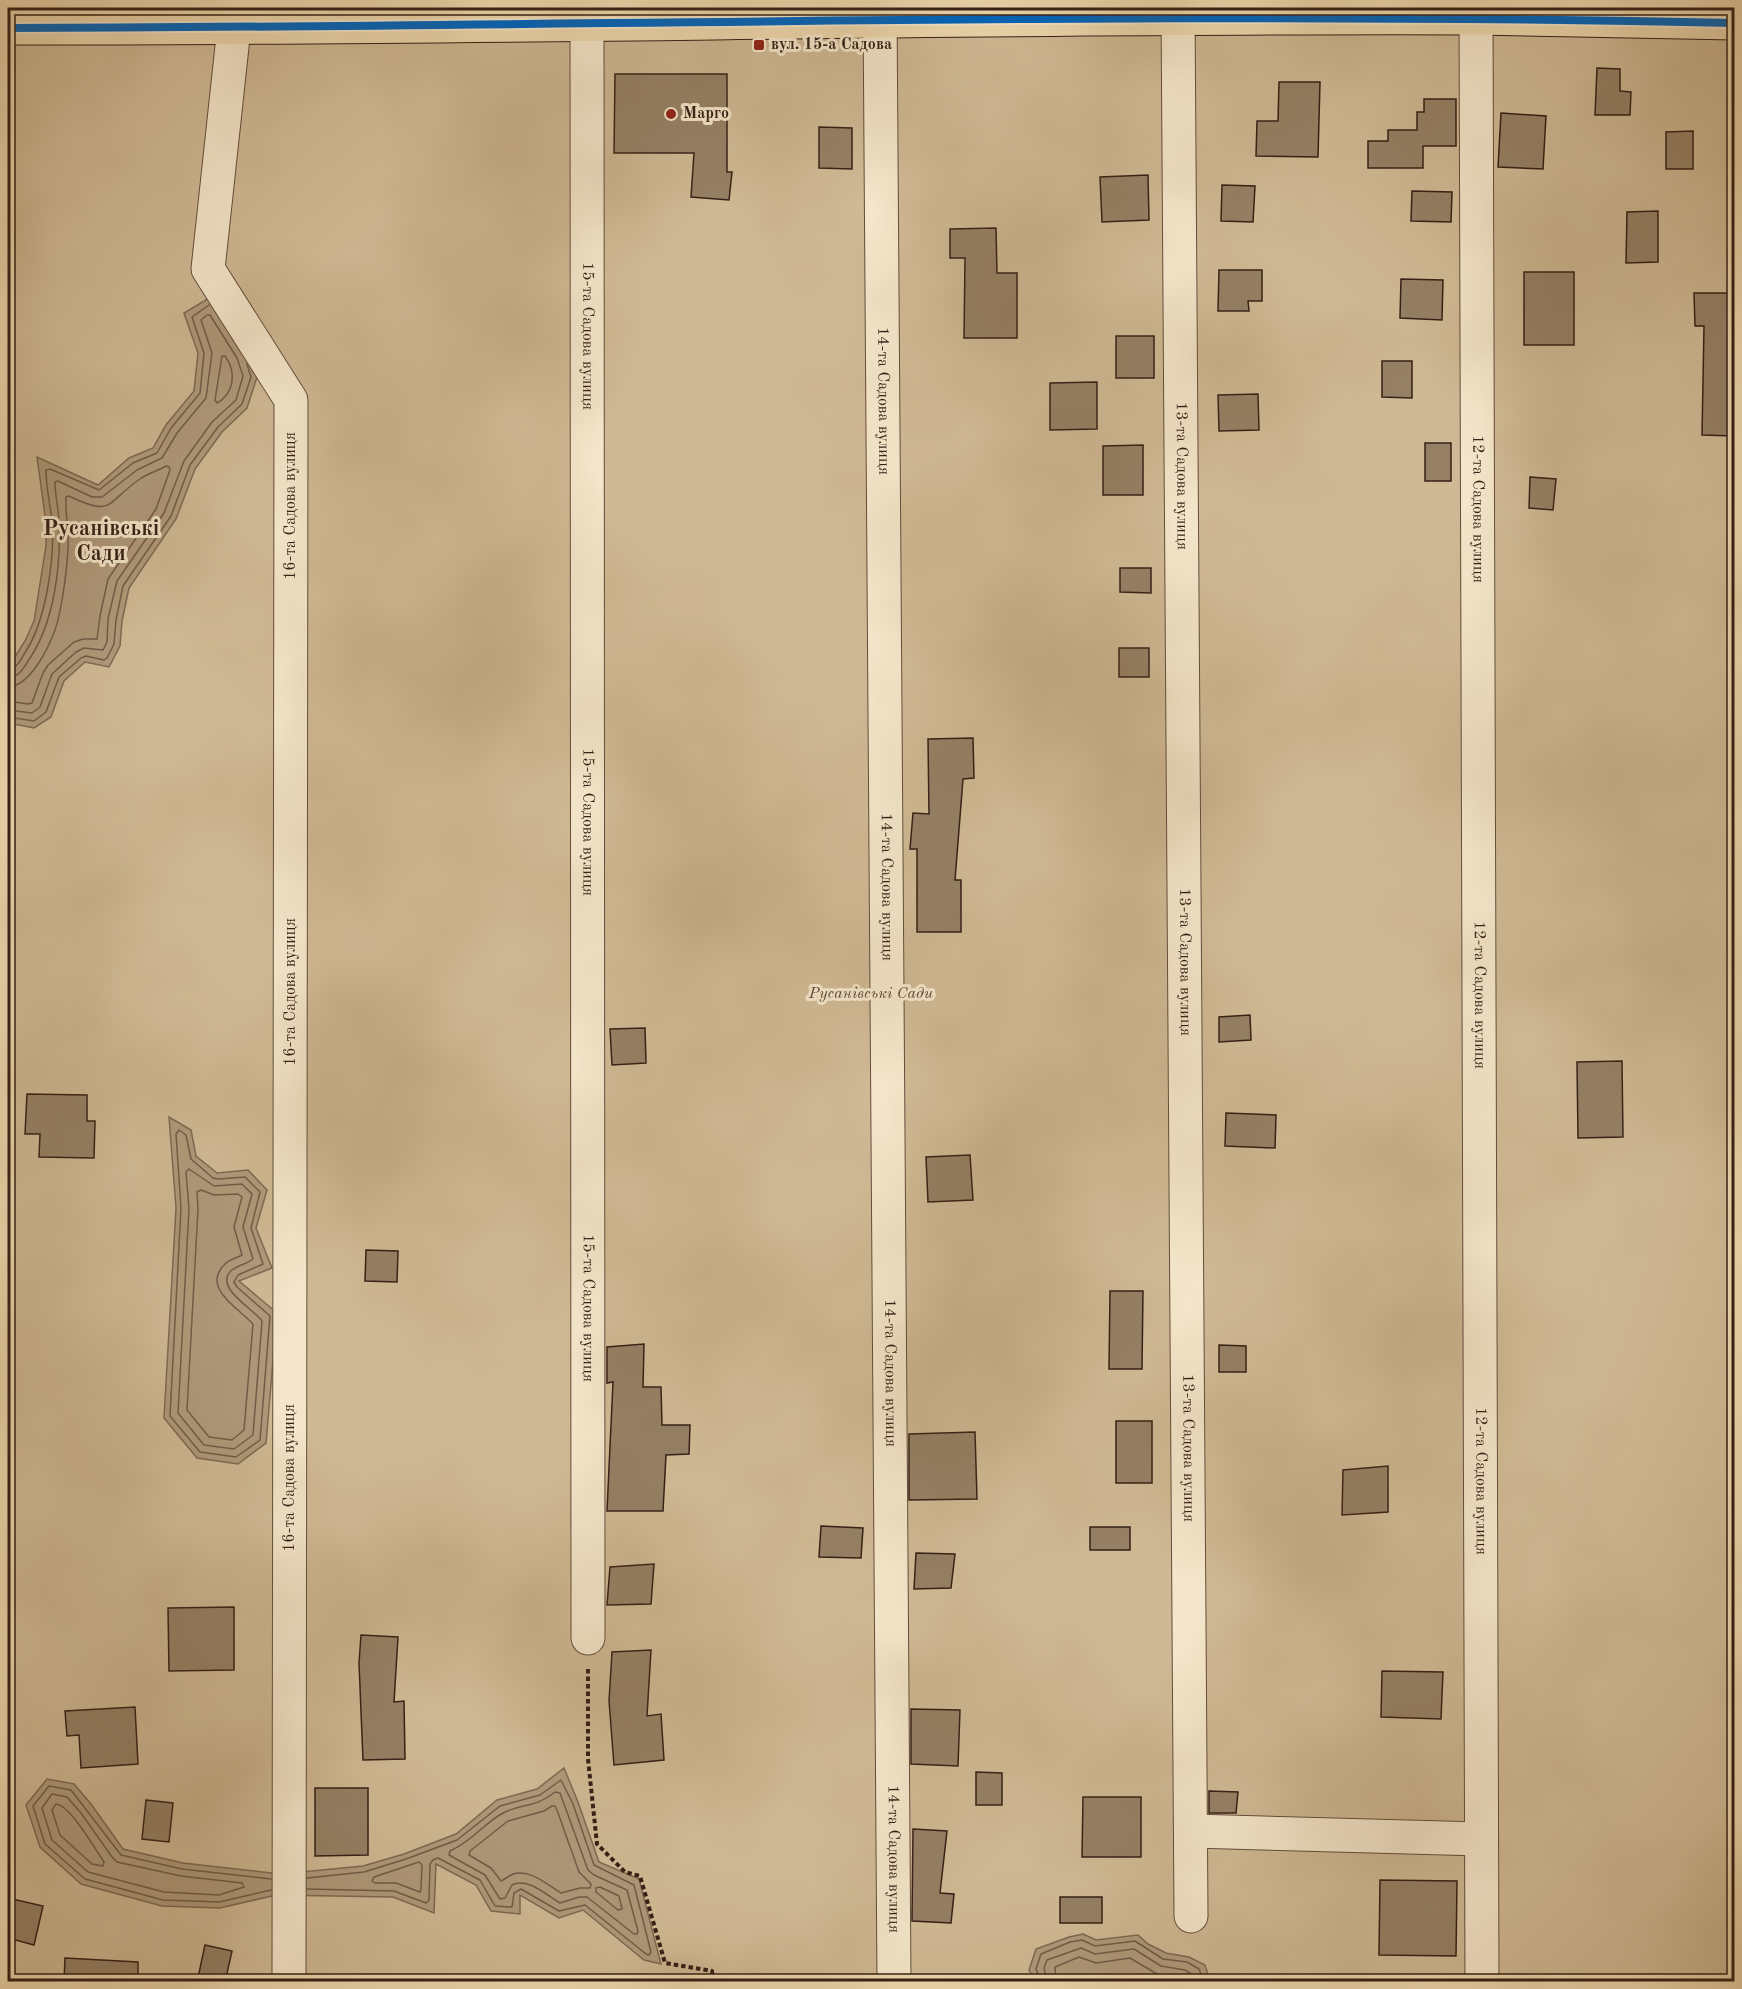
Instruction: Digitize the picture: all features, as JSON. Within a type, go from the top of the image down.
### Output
[{"type":"main road","points":[[8,28],[234,28],[587,16],[1178,13],[1476,13],[1734,23]]},
{"type":"street","name":"13-та Садова вулиця","points":[[1178,13],[1191,1916]]},
{"type":"street","name":"12-та Садова вулиця","points":[[1476,13],[1482,1982]]},
{"type":"street","name":"14-та Садова вулиця","points":[[880,15],[894,1982]]},
{"type":"street","name":"15-та Садова вулиця","points":[[587,16],[588,1638]]},
{"type":"street","name":"16-та Садова вулиця","points":[[234,28],[208,269],[291,400],[289,1982]]},
{"type":"street","points":[[1192,1831],[1481,1839]]},
{"type":"path","points":[[588,1638],[588,1759],[597,1844],[625,1872],[639,1876],[665,1963],[712,1971],[713,1982]]},
{"type":"green space","name":"Русанівські Сади","points":[[8,8],[1734,8],[1734,1981],[8,1981]]},
{"type":"water","points":[[214,295],[257,377],[247,408],[222,432],[195,469],[176,519],[129,588],[122,621],[120,646],[109,667],[85,662],[64,681],[51,717],[34,728],[8,723],[8,668],[25,641],[34,621],[46,546],[46,523],[37,457],[98,485],[129,458],[153,448],[166,425],[194,391],[198,353],[184,313]]},
{"type":"water","points":[[169,1117],[191,1130],[196,1156],[217,1173],[248,1170],[267,1190],[256,1228],[272,1268],[239,1281],[277,1313],[266,1443],[238,1464],[197,1458],[164,1418],[176,1208]]},
{"type":"water","points":[[564,1768],[599,1862],[639,1879],[661,1964],[644,1960],[583,1910],[559,1918],[520,1895],[520,1914],[491,1911],[476,1885],[436,1864],[434,1913],[393,1897],[276,1895],[220,1908],[162,1906],[81,1884],[40,1847],[26,1805],[47,1779],[74,1784],[123,1849],[183,1863],[281,1874],[363,1866],[404,1854],[456,1834],[497,1800],[537,1789]]},
{"type":"water","points":[[1083,1934],[1096,1940],[1138,1935],[1148,1944],[1166,1953],[1189,1957],[1205,1965],[1210,1981],[1032,1981],[1034,1979],[1029,1970],[1036,1949]]},
{"type":"building","points":[[1597,68],[1620,69],[1620,91],[1631,92],[1630,115],[1595,115]]},
{"type":"building","name":"Марго","points":[[615,74],[727,74],[727,172],[732,172],[729,200],[691,197],[694,153],[614,153]]},
{"type":"building","points":[[1279,82],[1320,82],[1318,157],[1256,156],[1257,121],[1278,121]]},
{"type":"building","points":[[1424,99],[1456,99],[1456,146],[1423,146],[1423,168],[1368,168],[1368,141],[1388,141],[1388,130],[1417,130],[1417,112],[1424,112]]},
{"type":"building","points":[[1501,113],[1546,116],[1543,169],[1498,167]]},
{"type":"building","points":[[819,127],[852,128],[852,169],[819,168]]},
{"type":"building","points":[[1693,131],[1693,169],[1666,169],[1666,132]]},
{"type":"building","points":[[1148,175],[1149,220],[1102,222],[1100,177]]},
{"type":"building","points":[[1222,185],[1255,186],[1253,222],[1221,221]]},
{"type":"building","points":[[1412,191],[1452,192],[1451,222],[1411,221]]},
{"type":"building","points":[[1658,211],[1658,262],[1626,263],[1627,212]]},
{"type":"building","points":[[996,228],[997,273],[1017,273],[1017,338],[964,338],[965,258],[950,258],[950,229]]},
{"type":"building","points":[[1219,270],[1262,270],[1262,301],[1248,301],[1249,311],[1218,311]]},
{"type":"building","points":[[1524,272],[1574,272],[1574,345],[1524,345]]},
{"type":"building","points":[[1401,279],[1443,280],[1442,320],[1400,318]]},
{"type":"building","points":[[1694,293],[1734,293],[1734,436],[1702,435],[1704,326],[1695,326]]},
{"type":"building","points":[[1116,336],[1154,336],[1154,378],[1116,378]]},
{"type":"building","points":[[1382,361],[1412,361],[1412,398],[1382,397]]},
{"type":"building","points":[[1097,382],[1097,429],[1050,430],[1050,383]]},
{"type":"building","points":[[1258,394],[1259,430],[1219,431],[1218,395]]},
{"type":"building","points":[[1425,443],[1451,443],[1451,481],[1425,481]]},
{"type":"building","points":[[1143,445],[1143,495],[1103,495],[1103,446]]},
{"type":"building","points":[[1530,477],[1556,479],[1553,510],[1529,508]]},
{"type":"building","points":[[1120,568],[1151,568],[1151,593],[1120,592]]},
{"type":"building","points":[[1119,648],[1149,648],[1149,677],[1119,677]]},
{"type":"building","points":[[973,738],[974,778],[963,779],[955,880],[961,880],[961,932],[917,932],[917,849],[910,849],[913,813],[929,814],[928,739]]},
{"type":"building","points":[[1250,1015],[1251,1040],[1219,1042],[1219,1017]]},
{"type":"building","points":[[645,1028],[646,1063],[612,1065],[610,1029]]},
{"type":"building","points":[[1622,1061],[1623,1137],[1578,1138],[1577,1062]]},
{"type":"building","points":[[27,1094],[87,1095],[87,1121],[95,1121],[94,1158],[39,1157],[40,1134],[25,1134]]},
{"type":"building","points":[[1226,1113],[1276,1115],[1275,1148],[1225,1146]]},
{"type":"building","points":[[970,1155],[973,1200],[928,1202],[926,1157]]},
{"type":"building","points":[[366,1250],[398,1251],[397,1282],[365,1281]]},
{"type":"building","points":[[1110,1291],[1143,1291],[1142,1369],[1109,1369]]},
{"type":"building","points":[[644,1344],[643,1387],[661,1387],[662,1425],[690,1425],[689,1454],[666,1455],[663,1511],[607,1511],[613,1382],[607,1383],[607,1347]]},
{"type":"building","points":[[1219,1345],[1246,1346],[1246,1372],[1219,1372]]},
{"type":"building","points":[[1116,1421],[1152,1421],[1152,1483],[1116,1483]]},
{"type":"building","points":[[975,1432],[977,1499],[909,1500],[909,1434]]},
{"type":"building","points":[[1388,1466],[1388,1512],[1342,1515],[1343,1470]]},
{"type":"building","points":[[821,1526],[863,1528],[861,1558],[819,1557]]},
{"type":"building","points":[[1090,1527],[1130,1527],[1130,1550],[1090,1550]]},
{"type":"building","points":[[916,1553],[955,1554],[951,1588],[914,1589]]},
{"type":"building","points":[[654,1564],[651,1604],[607,1605],[610,1567]]},
{"type":"building","points":[[234,1607],[234,1670],[169,1671],[168,1608]]},
{"type":"building","points":[[361,1635],[398,1637],[394,1702],[404,1701],[405,1759],[363,1760],[359,1663]]},
{"type":"building","points":[[651,1650],[647,1716],[661,1714],[664,1760],[614,1765],[609,1701],[612,1652]]},
{"type":"building","points":[[1382,1671],[1443,1672],[1441,1719],[1381,1717]]},
{"type":"building","points":[[135,1707],[138,1764],[81,1768],[79,1735],[67,1736],[65,1711]]},
{"type":"building","points":[[911,1709],[960,1710],[958,1766],[911,1764]]},
{"type":"building","points":[[976,1772],[1002,1773],[1002,1805],[976,1805]]},
{"type":"building","points":[[315,1788],[368,1788],[368,1855],[315,1856]]},
{"type":"building","points":[[1209,1791],[1238,1792],[1236,1813],[1209,1813]]},
{"type":"building","points":[[1083,1797],[1141,1797],[1141,1857],[1082,1857]]},
{"type":"building","points":[[146,1800],[173,1803],[169,1842],[142,1839]]},
{"type":"building","points":[[913,1829],[947,1831],[940,1893],[954,1894],[951,1923],[912,1921]]},
{"type":"building","points":[[1380,1880],[1457,1881],[1456,1956],[1379,1955]]},
{"type":"building","points":[[1060,1897],[1102,1897],[1102,1923],[1060,1923]]},
{"type":"building","points":[[8,1898],[43,1906],[34,1945],[8,1938]]},
{"type":"building","points":[[205,1945],[232,1951],[225,1982],[197,1982]]},
{"type":"building","points":[[65,1958],[138,1962],[138,1982],[64,1982]]},
{"type":"transit line","points":[[8,28],[1303,18],[1734,23]]},
{"type":"place","name":"вул. 15-а Садова","points":[[759,45]]},
{"type":"place","name":"Марго","points":[[671,114]]},
{"type":"district","name":"Русанівські Сади","points":[[101,542]]}]
